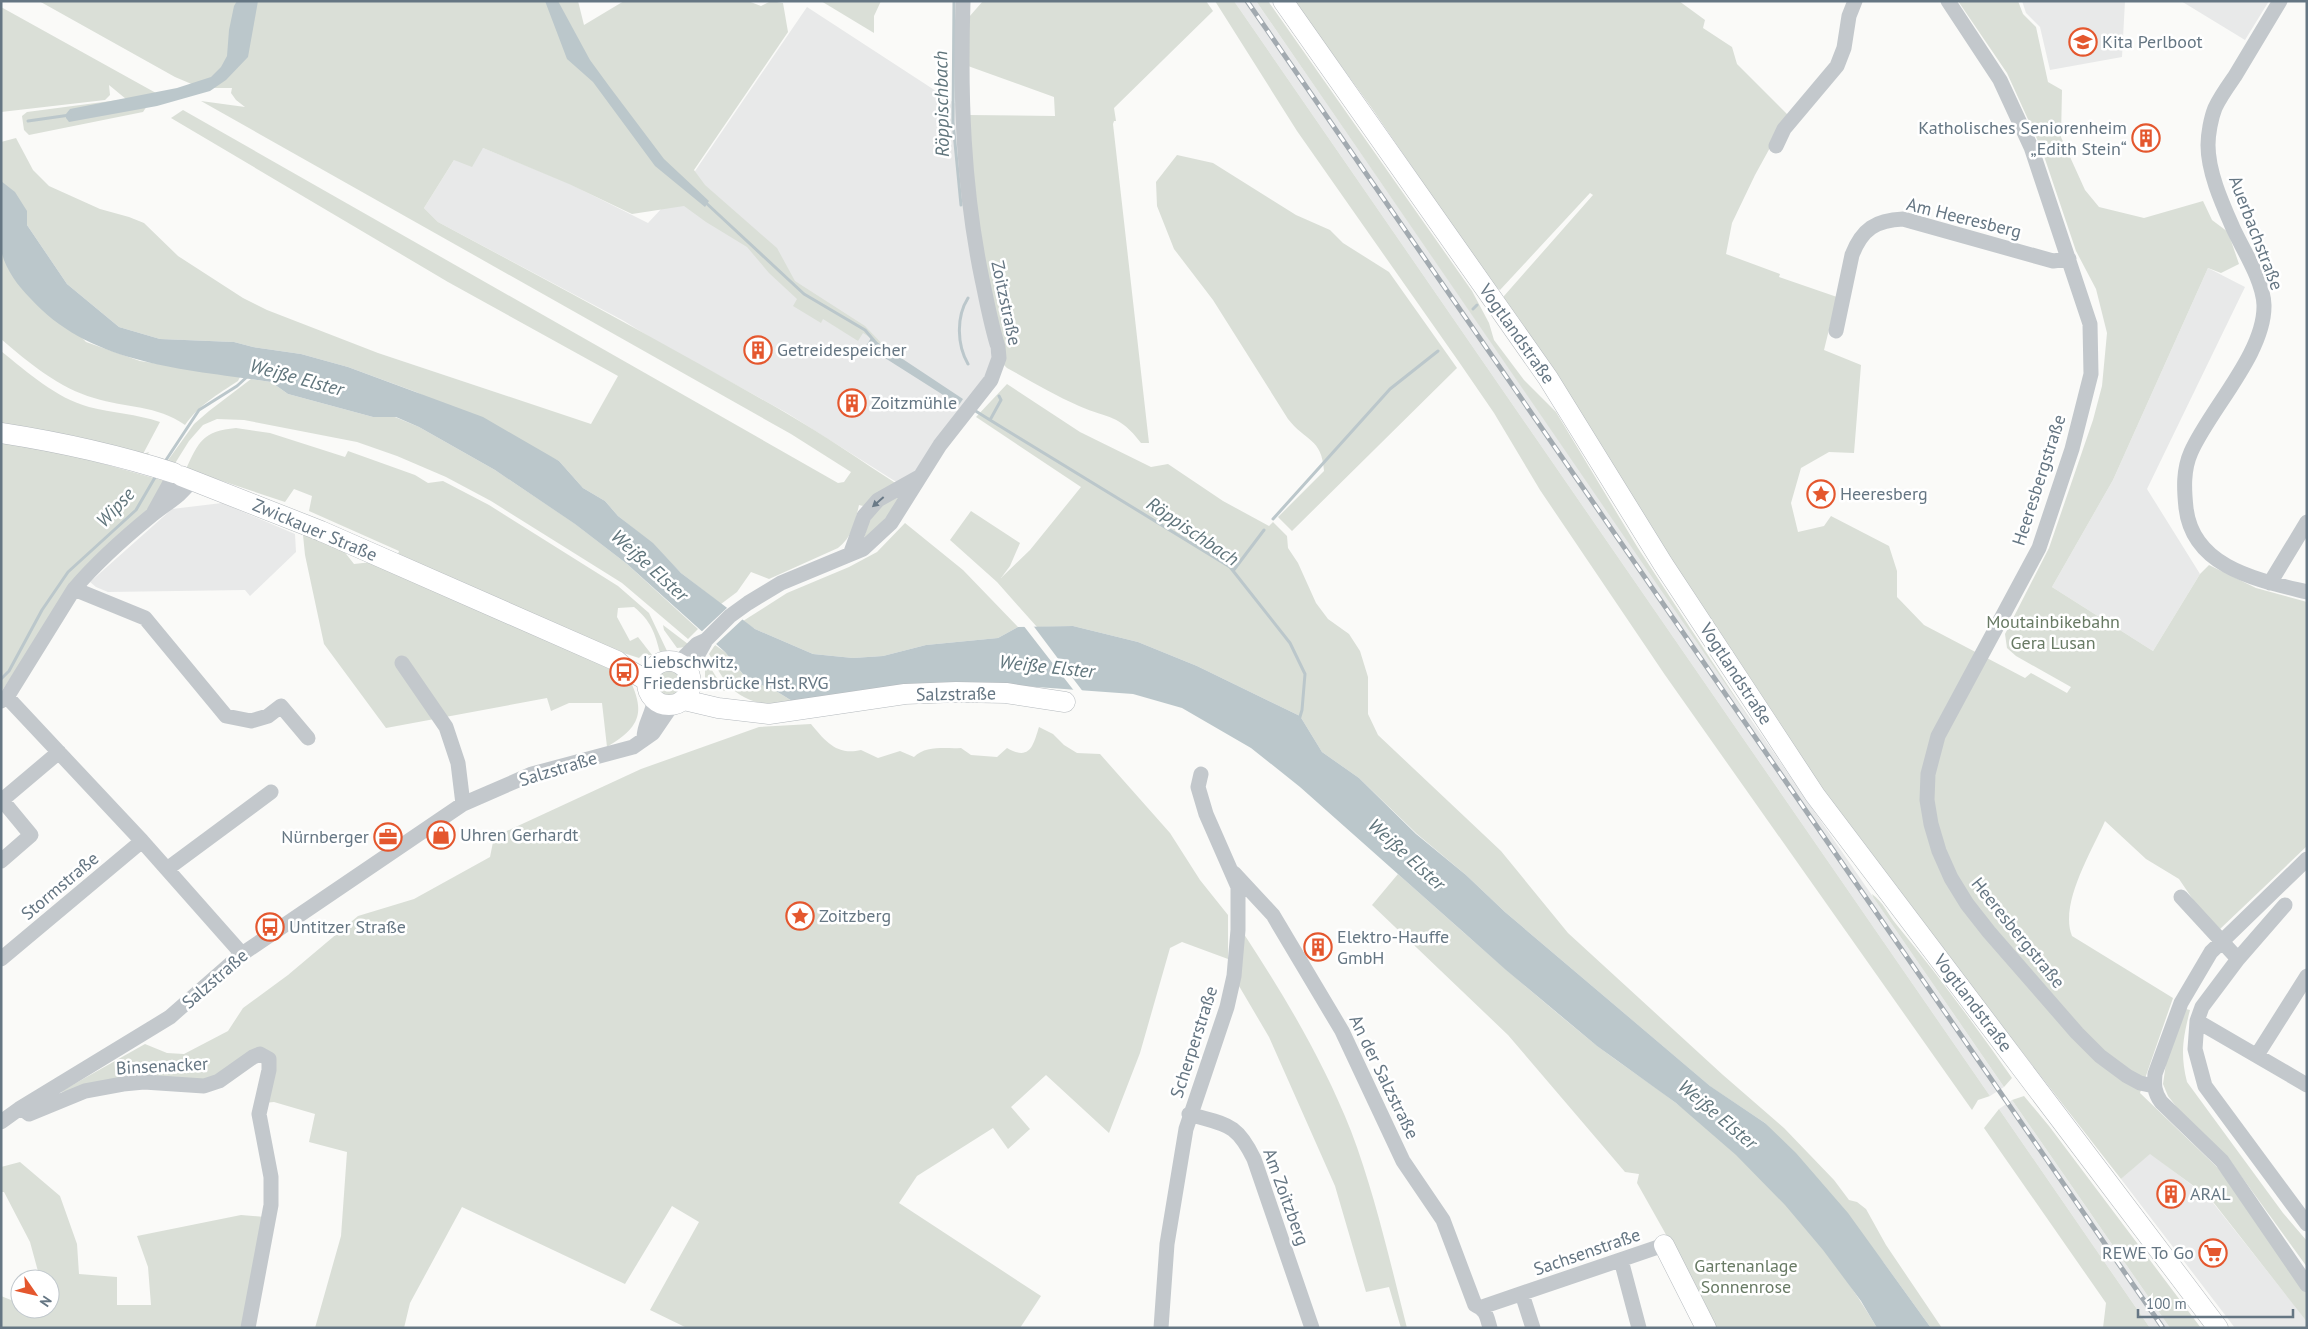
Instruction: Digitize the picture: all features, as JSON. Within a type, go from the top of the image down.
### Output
[{"type":"main road","name":"Vogtlandstraße","points":[[1283,1],[1548,378],[1663,564],[1816,795],[2218,1328]]},
{"type":"main road","name":"Zwickauer Straße","points":[[1,433],[43,439],[148,465],[321,530],[617,661],[625,668],[652,682],[664,704],[686,676]]},
{"type":"main road","points":[[652,682],[664,662],[686,676]]},
{"type":"main road","name":"Salzstraße","points":[[686,676],[720,700],[728,708],[752,714],[769,714],[905,694],[956,692],[1006,693],[1065,702]]},
{"type":"main road","points":[[1664,1245],[1706,1328]]},
{"type":"street","name":"Zoitzstraße","points":[[686,676],[697,644],[706,640],[730,616],[772,588],[851,552],[862,549],[891,523],[911,494],[919,477],[991,380],[998,358],[972,230],[963,142],[961,50],[963,1]]},
{"type":"street","points":[[1776,146],[1784,129],[1837,66],[1844,48],[1849,16],[1855,1]]},
{"type":"street","name":"Heeresbergstraße","points":[[1948,1],[2000,80],[2031,147],[2090,324],[2091,374],[2072,449],[2039,548],[1938,736],[1928,774],[1927,800],[1939,851],[1951,878],[1967,904],[2083,1039],[2100,1056],[2127,1076],[2140,1083],[2154,1086]]},
{"type":"street","name":"Auerbachstraße","points":[[2280,1],[2215,108],[2208,144],[2210,165],[2233,228],[2259,286],[2264,304],[2260,327],[2253,347],[2190,453],[2184,480],[2187,516],[2202,546],[2216,560],[2233,570],[2270,583],[2307,592]]},
{"type":"street","name":"Am Heeresberg","points":[[1836,331],[1856,245],[1870,228],[1885,220],[1903,219],[2053,261],[2069,259]]},
{"type":"street","points":[[181,476],[183,494],[153,514],[74,589],[4,699],[59,752],[142,841],[242,954]]},
{"type":"street","name":"Zoitzstraße","points":[[851,552],[864,516],[878,500],[919,477]]},
{"type":"street","points":[[2270,583],[2306,524]]},
{"type":"street","points":[[74,589],[145,618],[226,716],[252,721],[268,716],[280,706],[308,738]]},
{"type":"street","points":[[402,663],[446,727],[458,763],[463,804]]},
{"type":"street","name":"Salzstraße","points":[[8,1113],[170,1017],[242,954],[463,804],[532,774],[633,747],[653,733],[668,711],[686,676]]},
{"type":"street","points":[[644,738],[644,729],[654,705],[652,682]]},
{"type":"street","points":[[1,861],[31,835],[2,801],[59,752]]},
{"type":"street","name":"Scherperstraße","points":[[1161,1328],[1167,1244],[1189,1114],[1227,1007],[1234,976],[1238,895],[1233,872],[1206,814],[1198,787],[1201,774]]},
{"type":"street","points":[[167,869],[271,792]]},
{"type":"street","name":"Stormstraße","points":[[1,959],[142,841]]},
{"type":"street","points":[[2307,859],[2301,875],[2221,940],[2210,952],[2181,1003],[2155,1074],[2154,1086],[2156,1095],[2161,1102],[2222,1161],[2307,1285]]},
{"type":"street","name":"An der Salzstraße","points":[[1233,872],[1273,915],[1342,1031],[1403,1162],[1443,1220],[1475,1305],[1482,1307]]},
{"type":"street","points":[[2181,897],[2238,959]]},
{"type":"street","points":[[2284,905],[2238,959],[2202,1007],[2197,1021],[2195,1049],[2205,1086],[2307,1224]]},
{"type":"street","points":[[2257,1055],[2307,976]]},
{"type":"street","points":[[2197,1021],[2307,1085]]},
{"type":"street","name":"Binsenacker","points":[[8,1113],[30,1114],[85,1091],[123,1084],[144,1082],[204,1086],[218,1081],[260,1054],[269,1059],[269,1070],[260,1114],[271,1177],[271,1205],[248,1328]]},
{"type":"street","name":"Am Zoitzberg","points":[[1189,1114],[1236,1130],[1244,1138],[1254,1159],[1312,1328]]},
{"type":"street","name":"Sachsenstraße","points":[[1482,1307],[1664,1245]]},
{"type":"street","points":[[1621,1260],[1638,1328]]},
{"type":"street","name":"Sachsenstraße","points":[[1522,1294],[1533,1328]]},
{"type":"street","points":[[1482,1307],[1486,1313],[1490,1328]]},
{"type":"shaded area","points":[[1234,1],[1256,1],[2004,1087],[1990,1096]]},
{"type":"shaded area","name":"Kita Perlboot","points":[[2022,1],[2125,1],[2122,57],[2050,70],[2040,27],[2026,13]]},
{"type":"shaded area","points":[[2181,1],[2269,1],[2245,40]]},
{"type":"shaded area","points":[[807,7],[959,106],[992,360],[986,375],[940,445],[901,485],[787,413],[656,341],[624,321],[438,222],[424,208],[454,160],[483,148],[566,182],[648,223],[691,177]]},
{"type":"shaded area","points":[[2208,268],[2245,287],[2147,489],[2200,574],[2153,651],[2052,587],[2113,480]]},
{"type":"shaded area","points":[[222,503],[295,534],[296,552],[250,596],[245,590],[108,592],[90,582],[172,509]]},
{"type":"shaded area","points":[[2012,1100],[2170,1328],[2150,1328],[1999,1109]]},
{"type":"shaded area","points":[[2150,1153],[2210,1199],[2307,1322],[2307,1328],[2235,1328],[2121,1179]]},
{"type":"green space","points":[[39,1],[578,1],[584,25],[624,1],[748,1],[761,6],[771,1],[783,3],[788,32],[694,170],[705,185],[777,248],[795,281],[865,326],[885,347],[863,333],[858,341],[823,319],[821,323],[793,306],[797,299],[769,273],[747,247],[684,206],[632,214],[569,184],[483,148],[472,167],[454,160],[424,208],[438,222],[569,292],[786,413],[897,484],[863,506],[859,505],[850,534],[838,548],[769,579],[751,572],[737,592],[721,604],[681,573],[653,544],[618,516],[605,501],[583,488],[559,461],[416,392],[348,367],[301,354],[253,347],[234,342],[160,339],[119,327],[67,284],[27,225],[1,182],[1,142],[16,138],[33,170],[49,186],[100,209],[144,223],[178,256],[243,298],[267,310],[378,353],[591,424],[618,376],[448,282],[171,118],[183,110],[838,483],[844,482],[851,472],[791,434],[201,101],[245,107],[231,93],[232,88],[201,88],[175,77]]},
{"type":"green space","points":[[821,1],[881,1],[874,16],[874,33]]},
{"type":"green space","points":[[983,1],[1206,1],[1213,11],[1114,108],[1116,121],[1113,124],[1149,443],[1141,443],[1126,427],[1113,418],[1079,406],[1004,365],[978,231],[968,115],[1055,116],[1054,97],[968,66],[969,17]]},
{"type":"green space","points":[[1215,1],[1234,1],[1990,1096],[1978,1100],[1972,1110],[1665,675],[1540,490],[1494,413],[1297,131]]},
{"type":"green space","points":[[1256,1],[1268,1],[1472,291],[1489,323],[1494,340],[1524,380],[1556,412],[1638,548],[1753,724]]},
{"type":"green space","name":"Moutainbikebahn Gera Lusan","points":[[1294,1],[1679,1],[1705,20],[1703,28],[1732,47],[1737,64],[1788,115],[1755,175],[1732,223],[1726,254],[1780,274],[1779,277],[1837,297],[1824,350],[1861,365],[1854,453],[1829,452],[1801,468],[1791,503],[1798,532],[1824,526],[1831,516],[1889,546],[1897,571],[1897,597],[1924,625],[2025,678],[2031,673],[2067,693],[2071,687],[2016,656],[2007,648],[2005,634],[2049,548],[2093,420],[2102,386],[2107,333],[2096,289],[2076,251],[2042,150],[2007,73],[1958,1],[2018,1],[2023,14],[2036,27],[2048,82],[2062,90],[2061,137],[2085,190],[2099,207],[2144,218],[2203,201],[2212,220],[2228,232],[2239,264],[2221,273],[2208,268],[2113,480],[2052,587],[2153,651],[2200,574],[2209,565],[2256,588],[2307,602],[2307,846],[2220,929],[2196,904],[2179,879],[2146,859],[2105,821],[2085,862],[2073,893],[2069,923],[2072,936],[2173,998],[2140,1093],[2218,1168],[2247,1206],[2307,1294],[2307,1322],[2210,1198],[2150,1154],[2121,1179],[1840,818],[1504,303],[1504,296],[1593,195],[1590,193],[1500,290],[1493,285],[1371,107]]},
{"type":"green space","points":[[1,7],[156,93],[135,98],[147,106],[143,112],[29,135],[24,130],[22,116],[27,112],[126,99],[109,85],[110,95],[105,100],[1,112]]},
{"type":"green space","points":[[1177,155],[1213,163],[1296,215],[1330,230],[1343,243],[1389,272],[1457,368],[1292,531],[1278,517],[1324,471],[1323,460],[1312,441],[1288,419],[1213,300],[1174,249],[1157,206],[1156,182]]},
{"type":"green space","points":[[1,250],[86,342],[140,361],[240,377],[238,381],[203,406],[185,425],[152,410],[94,398],[69,388],[34,366],[1,339]]},
{"type":"green space","points":[[1,351],[42,384],[77,403],[160,422],[143,454],[149,452],[147,456],[1,426]]},
{"type":"green space","points":[[251,379],[271,382],[288,394],[373,417],[395,417],[419,427],[495,470],[574,523],[627,564],[698,629],[688,639],[622,583],[491,501],[446,477],[397,456],[357,442],[244,420],[217,419],[203,425],[189,441],[174,465],[166,463],[194,424]]},
{"type":"green space","points":[[1007,384],[1080,432],[1151,467],[1168,464],[1223,501],[1269,526],[1273,522],[1287,536],[1288,548],[1298,563],[1316,603],[1328,619],[1349,634],[1360,651],[1368,677],[1368,714],[1378,735],[1501,851],[1568,933],[1723,1075],[1784,1128],[1834,1180],[1849,1200],[1857,1202],[1866,1209],[1886,1245],[1942,1328],[1931,1328],[1884,1263],[1765,1123],[1711,1087],[1505,912],[1466,875],[1417,834],[1359,778],[1322,752],[1300,716],[1197,666],[1138,642],[1073,626],[1037,627],[997,582],[950,540],[971,511],[1020,543],[1010,566],[1001,578],[1030,550],[1081,487],[976,417]]},
{"type":"green space","points":[[236,428],[270,433],[345,457],[348,451],[415,475],[428,483],[443,481],[489,505],[618,586],[649,613],[667,651],[660,653],[656,639],[645,617],[634,607],[618,608],[617,617],[630,641],[638,637],[652,655],[642,655],[639,658],[611,649],[397,558],[399,551],[309,511],[312,496],[294,489],[285,502],[186,469],[203,439],[225,429]]},
{"type":"green space","points":[[1,438],[19,440],[168,482],[152,511],[76,581],[1,692]]},
{"type":"green space","points":[[910,490],[862,545],[868,524],[879,505]]},
{"type":"green space","points":[[905,523],[963,570],[1018,627],[998,638],[926,645],[883,656],[853,658],[813,654],[755,629],[743,621],[787,593],[849,567],[877,552]]},
{"type":"green space","points":[[303,535],[343,550],[354,564],[372,562],[629,678],[634,690],[638,710],[633,726],[627,733],[607,747],[602,703],[569,703],[551,711],[547,698],[386,728],[324,644],[305,555]]},
{"type":"green space","points":[[663,625],[688,644],[686,647],[677,648],[664,630]]},
{"type":"green space","points":[[715,645],[725,652],[747,679],[776,691],[797,704],[759,703],[735,691],[722,677],[709,654]]},
{"type":"green space","points":[[705,659],[725,691],[714,688],[705,680]]},
{"type":"green space","points":[[670,670],[680,674],[684,684],[680,694],[670,698],[660,694],[656,684],[660,674]]},
{"type":"green space","points":[[811,724],[832,746],[845,751],[861,750],[878,758],[900,751],[914,757],[930,749],[942,748],[961,748],[971,755],[997,757],[1007,748],[1021,753],[1029,750],[1035,740],[1039,727],[1053,734],[1064,745],[1077,753],[1100,754],[1170,833],[1200,880],[1228,915],[1228,959],[1182,942],[1170,948],[1140,1053],[1109,1133],[1046,1075],[1011,1107],[1030,1129],[1008,1149],[993,1128],[917,1176],[899,1203],[1041,1296],[1020,1328],[687,1328],[650,1310],[699,1222],[672,1206],[625,1284],[462,1207],[410,1303],[404,1328],[315,1328],[341,1236],[347,1152],[309,1142],[315,1114],[274,1102],[263,1103],[272,1056],[211,1084],[119,1087],[60,1092],[145,1044],[167,1053],[184,1054],[228,1031],[243,1008],[288,975],[358,916],[414,899],[490,857],[494,837],[641,769],[759,727]]},
{"type":"green space","name":"Gartenanlage Sonnenrose","points":[[1398,874],[1496,961],[1571,1024],[1676,1103],[1761,1178],[1812,1235],[1857,1296],[1877,1328],[1714,1328],[1637,1183],[1639,1174],[1625,1172],[1508,1035],[1372,905]]},
{"type":"green space","points":[[1872,894],[1882,904],[1970,1019],[2012,1078],[2004,1087],[1873,897]]},
{"type":"green space","points":[[1242,931],[1302,1028],[1328,1079],[1351,1131],[1375,1204],[1407,1328],[1401,1328],[1389,1287],[1366,1292],[1335,1186],[1269,1037],[1239,986]]},
{"type":"green space","points":[[2186,1009],[2190,1010],[2183,1046],[2187,1082],[2283,1213],[2307,1241],[2307,1267],[2231,1162],[2182,1114],[2168,1096],[2163,1084],[2166,1063]]},
{"type":"green space","points":[[2024,1096],[2049,1126],[2201,1328],[2170,1328],[2012,1100]]},
{"type":"green space","points":[[1999,1109],[2150,1328],[2103,1328],[2106,1303],[1984,1128]]},
{"type":"green space","points":[[20,1162],[60,1196],[77,1244],[79,1274],[117,1277],[117,1305],[151,1305],[148,1267],[137,1236],[241,1215],[265,1217],[244,1328],[1,1328],[1,1296],[10,1300],[10,1319],[60,1319],[60,1269],[37,1269],[30,1242],[4,1192],[1,1192],[1,1167]]},
{"type":"water","points":[[237,1],[258,1],[248,57],[226,80],[210,91],[157,106],[69,122],[66,118],[66,114],[70,109],[177,88],[211,77],[221,67],[227,56],[229,30],[234,6]]},
{"type":"water","points":[[545,1],[558,1],[590,60],[664,159],[709,201],[705,207],[655,166],[593,82],[567,59]]},
{"type":"water","name":"Weiße Elster","points":[[1,181],[15,192],[27,211],[27,225],[67,284],[119,327],[160,339],[234,342],[253,347],[301,354],[348,367],[483,417],[559,461],[583,488],[605,501],[618,516],[653,543],[681,573],[755,629],[813,654],[853,658],[883,656],[926,645],[998,638],[1018,627],[1073,626],[1138,642],[1197,666],[1300,716],[1322,752],[1359,778],[1416,834],[1710,1086],[1765,1123],[1796,1153],[1848,1213],[1931,1328],[1877,1328],[1861,1301],[1823,1250],[1785,1205],[1736,1155],[1676,1103],[1597,1046],[1506,970],[1300,787],[1251,748],[1182,708],[1133,694],[995,684],[797,704],[776,691],[747,679],[725,652],[627,564],[575,524],[495,470],[419,427],[396,417],[373,417],[288,394],[271,382],[174,368],[142,361],[111,351],[82,338],[54,321],[21,288],[12,276],[3,257],[1,250]]},
{"type":"water","points":[[871,338],[963,399],[959,405],[866,346]]},
{"type":"pier","points":[[728,607],[744,618],[714,646],[699,634]]},
{"type":"pier","points":[[1032,624],[1084,693],[1075,692],[1023,625]]},
{"type":"waterway","name":"Röppischbach","points":[[954,1],[953,122],[961,205]]},
{"type":"waterway","points":[[28,121],[70,115]]},
{"type":"waterway","points":[[705,202],[804,294],[865,330],[876,343]]},
{"type":"waterway","name":"Röppischbach","points":[[968,298],[961,314],[959,331],[964,356],[968,364]]},
{"type":"waterway","points":[[1473,309],[1477,305]]},
{"type":"waterway","points":[[1273,519],[1390,389],[1438,351]]},
{"type":"waterway","name":"Wipse","points":[[164,463],[199,410],[237,386],[249,375]]},
{"type":"waterway","name":"Röppischbach","points":[[999,396],[1001,400],[990,420],[1230,567],[1290,643],[1305,674],[1302,710],[1299,720]]},
{"type":"waterway","points":[[974,410],[990,420]]},
{"type":"waterway","name":"Wipse","points":[[1,679],[9,671],[42,610],[68,572],[136,510],[157,474]]},
{"type":"waterway","points":[[1233,571],[1264,530]]},
{"type":"railway","points":[[1247,1],[2163,1328]]},
{"type":"place","name":"Kita Perlboot","points":[[2083,42]]},
{"type":"place","name":"Katholisches Seniorenheim „Edith Stein“","points":[[2146,138]]},
{"type":"place","name":"Getreidespeicher","points":[[758,350]]},
{"type":"place","name":"Zoitzmühle","points":[[852,403]]},
{"type":"place","name":"Heeresberg","points":[[1821,494]]},
{"type":"place","name":"Liebschwitz, Friedensbrücke Hst. RVG","points":[[624,672]]},
{"type":"place","name":"Uhren Gerhardt","points":[[441,835]]},
{"type":"place","name":"Nürnberger","points":[[388,837]]},
{"type":"place","name":"Zoitzberg","points":[[800,916]]},
{"type":"place","name":"Untitzer Straße","points":[[270,927]]},
{"type":"place","name":"Elektro-Hauffe GmbH","points":[[1318,947]]},
{"type":"place","name":"ARAL","points":[[2171,1194]]},
{"type":"place","name":"REWE To Go","points":[[2213,1253]]}]
